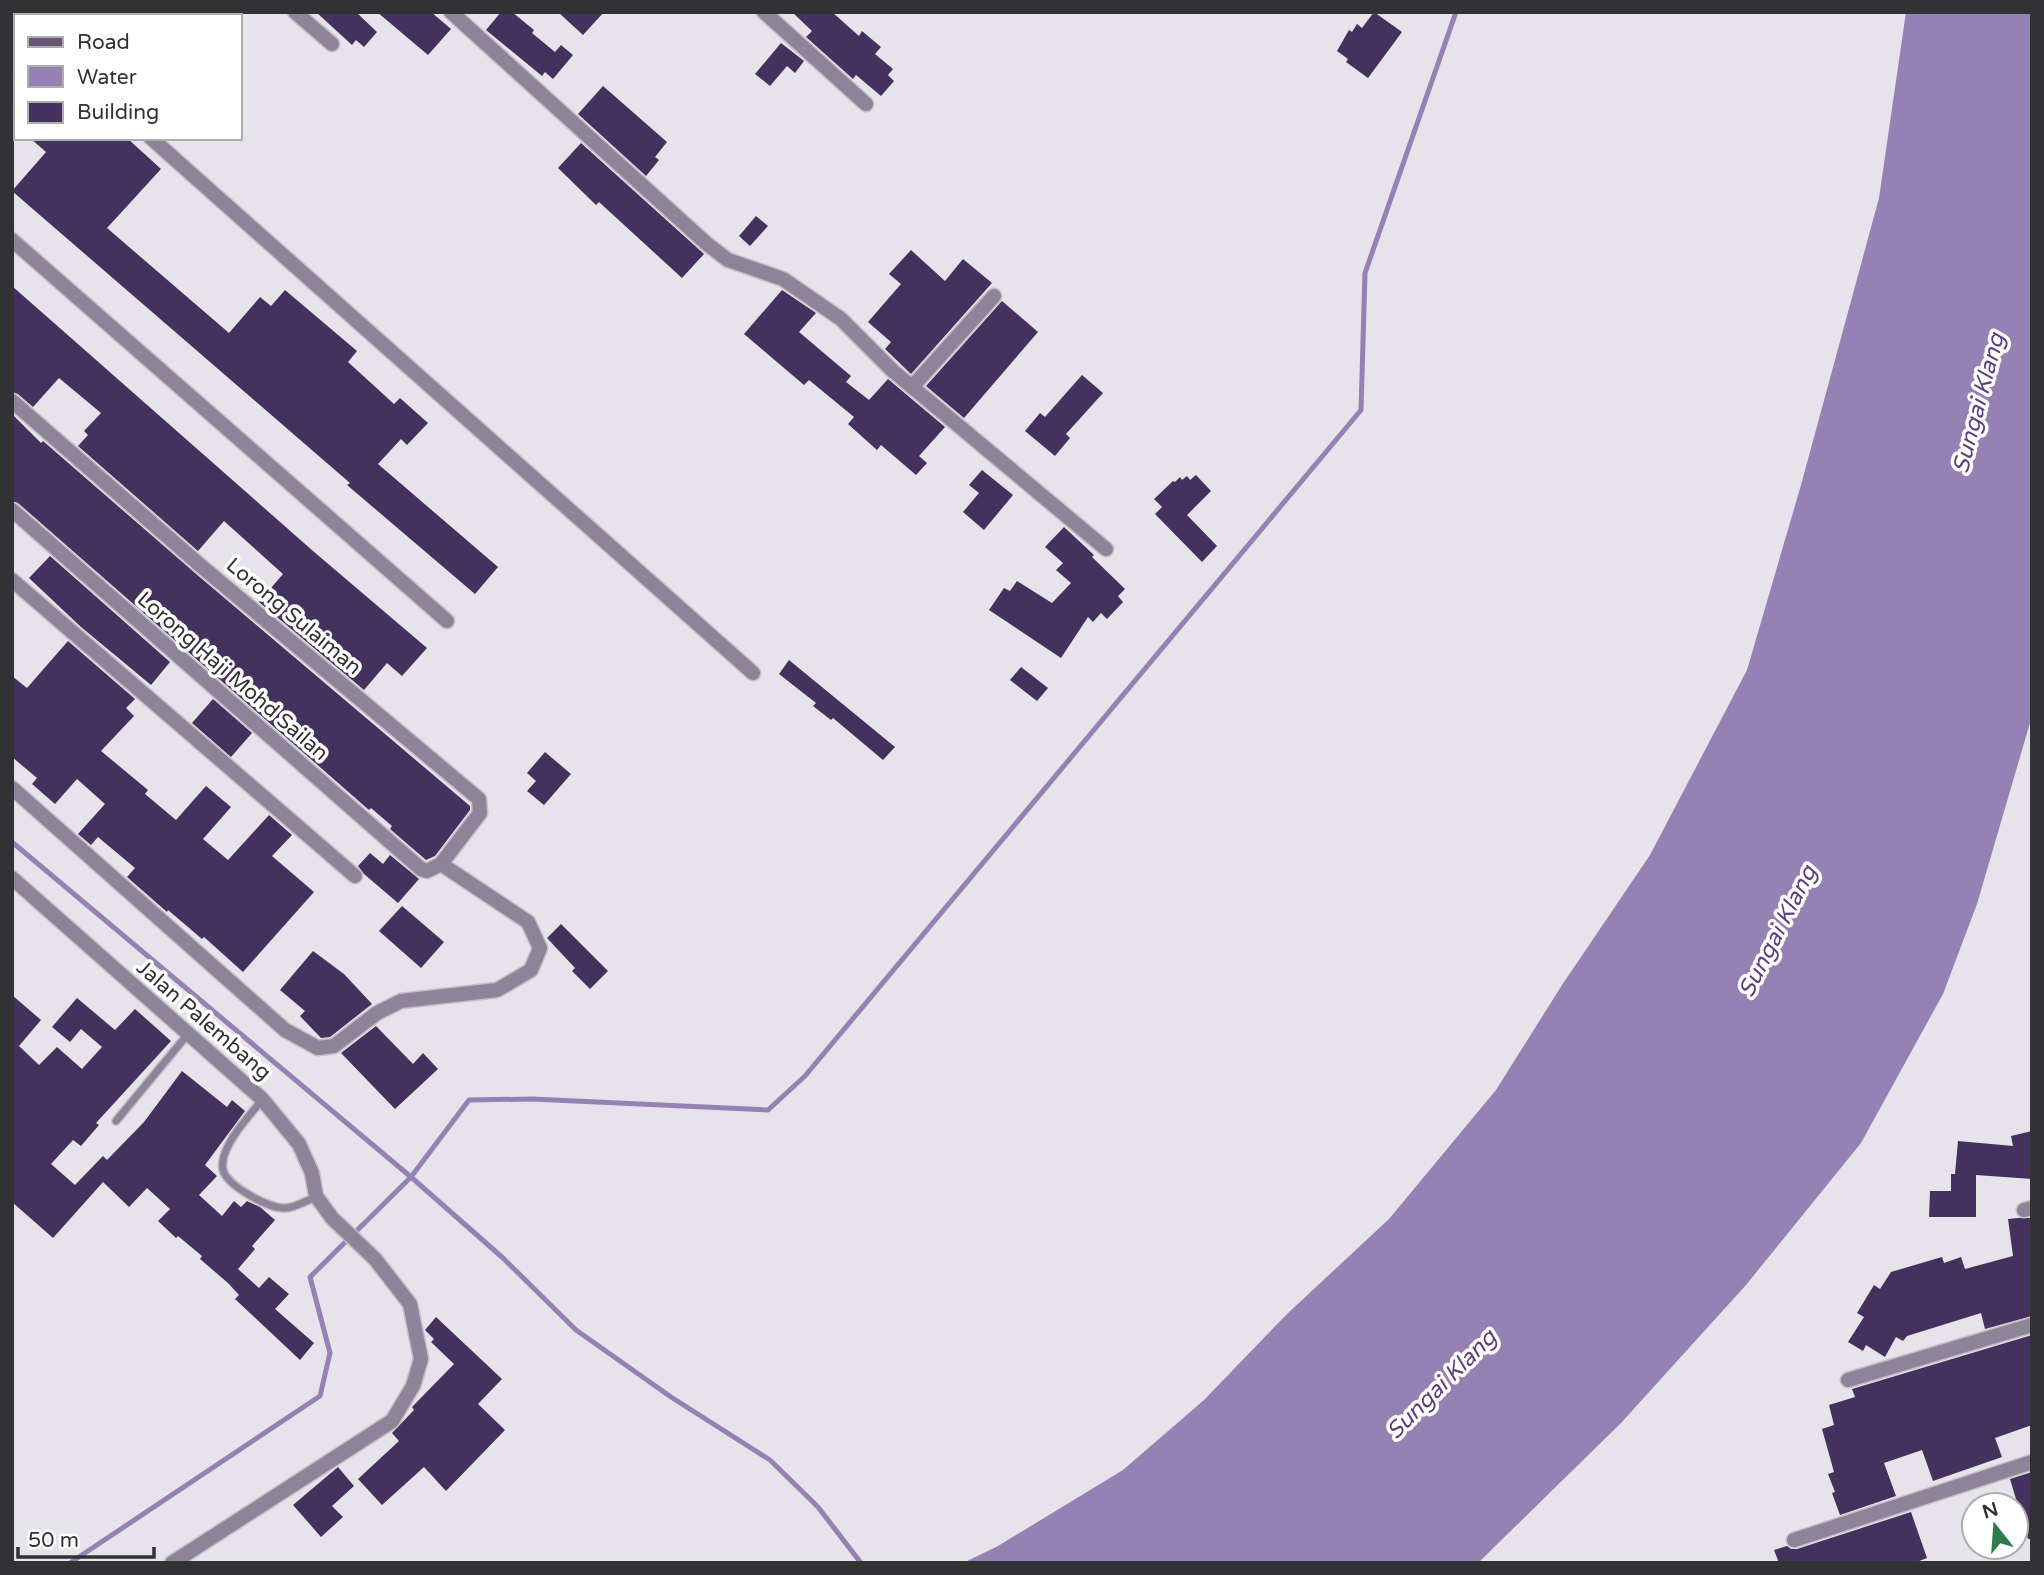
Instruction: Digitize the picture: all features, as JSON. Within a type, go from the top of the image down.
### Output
[{"type":"street","points":[[295,12],[331,44]]},
{"type":"street","points":[[451,12],[708,244],[728,260],[783,279],[841,320],[912,387],[1106,549]]},
{"type":"street","points":[[764,12],[866,104]]},
{"type":"street","points":[[153,140],[753,673]]},
{"type":"street","points":[[12,240],[447,621]]},
{"type":"street","points":[[912,387],[994,296]]},
{"type":"street","name":"Lorong Sulaiman","points":[[12,401],[201,566],[478,799],[480,813],[441,864],[427,871]]},
{"type":"street","name":"Lorong Haji Mohd Sailan","points":[[12,510],[410,860],[427,871]]},
{"type":"street","points":[[12,580],[355,876]]},
{"type":"street","points":[[12,788],[285,1030],[318,1048],[334,1045],[377,1013],[401,1002],[497,990],[531,970],[541,948],[528,922],[441,864]]},
{"type":"street","name":"Jalan Palembang","points":[[12,878],[262,1099],[299,1143],[312,1173],[316,1196],[332,1218],[375,1259],[410,1304],[421,1359],[413,1386],[392,1421],[172,1563]]},
{"type":"street","points":[[1847,1380],[2032,1325]]},
{"type":"street","points":[[1794,1539],[2032,1462]]},
{"type":"lane","points":[[116,1121],[188,1034]]},
{"type":"lane","points":[[262,1099],[239,1128],[224,1154],[223,1169],[227,1177],[240,1190],[272,1206],[287,1209],[316,1196]]},
{"type":"water","name":"Sungai Klang","points":[[1906,12],[2032,12],[2032,716],[1977,904],[1943,994],[1861,1143],[1746,1285],[1621,1423],[1478,1563],[963,1563],[998,1546],[1123,1470],[1204,1400],[1287,1314],[1389,1219],[1496,1090],[1562,985],[1650,855],[1747,670],[1801,485],[1879,198]]},
{"type":"building","points":[[316,12],[356,12],[377,32],[364,47],[356,40],[352,45]]},
{"type":"building","points":[[377,12],[431,12],[451,29],[428,55]]},
{"type":"building","points":[[501,12],[512,12],[555,52],[561,45],[573,55],[553,79],[545,72],[542,76],[486,30]]},
{"type":"building","points":[[558,12],[604,12],[583,35]]},
{"type":"building","points":[[792,12],[832,12],[859,36],[862,31],[881,47],[875,54],[893,69],[888,75],[894,81],[881,96],[856,75],[853,79],[806,37],[812,31]]},
{"type":"building","points":[[1374,12],[1402,32],[1368,78],[1346,62],[1348,59],[1337,51],[1349,30],[1352,32],[1357,24],[1362,28]]},
{"type":"building","points":[[781,43],[804,61],[795,73],[787,66],[770,86],[755,74]]},
{"type":"building","points":[[603,86],[667,142],[655,157],[659,160],[646,176],[578,114]]},
{"type":"building","points":[[32,140],[129,140],[161,169],[107,228],[229,333],[260,297],[271,306],[285,290],[357,351],[348,362],[394,404],[400,398],[428,423],[407,445],[401,439],[378,464],[498,567],[475,594],[12,191],[46,152]]},
{"type":"building","points":[[581,143],[704,254],[682,278],[599,202],[596,205],[558,168]]},
{"type":"building","points":[[756,216],[768,226],[750,246],[739,236]]},
{"type":"building","points":[[911,250],[945,281],[963,259],[992,283],[911,374],[885,349],[891,342],[868,322],[901,284],[889,274]]},
{"type":"building","points":[[12,286],[427,648],[402,676],[387,663],[364,690],[259,602],[283,574],[224,521],[198,551],[78,446],[88,435],[84,431],[101,413],[59,378],[33,407],[12,392]]},
{"type":"building","points":[[782,290],[816,313],[799,332],[851,376],[846,382],[869,400],[888,379],[945,427],[919,456],[927,463],[916,475],[881,445],[877,450],[848,424],[854,417],[809,380],[804,385],[744,334]]},
{"type":"building","points":[[1002,301],[1038,332],[964,418],[926,386]]},
{"type":"building","points":[[1082,375],[1103,393],[1066,434],[1070,438],[1055,456],[1025,431],[1040,413],[1045,417]]},
{"type":"building","points":[[12,414],[41,443],[43,441],[470,806],[470,810],[435,856],[426,860],[390,829],[392,826],[371,808],[369,810],[18,503],[12,501]]},
{"type":"building","points":[[982,470],[1013,495],[984,530],[963,512],[979,493],[969,485]]},
{"type":"building","points":[[1196,475],[1211,491],[1187,515],[1217,546],[1202,562],[1155,514],[1162,507],[1154,499],[1180,477],[1182,480],[1187,476],[1190,480]]},
{"type":"building","points":[[1064,527],[1125,589],[1118,596],[1123,602],[1107,619],[1101,613],[1093,622],[1088,617],[1061,658],[989,610],[1004,588],[1010,591],[1017,581],[1052,603],[1071,583],[1056,570],[1063,563],[1045,547]]},
{"type":"building","points":[[50,556],[170,662],[151,685],[81,627],[29,578]]},
{"type":"building","points":[[68,641],[135,699],[126,708],[134,716],[101,751],[148,790],[145,794],[176,820],[206,786],[231,807],[203,839],[228,860],[269,815],[292,835],[272,856],[314,892],[243,972],[204,937],[202,939],[168,910],[167,912],[127,877],[135,868],[98,837],[91,845],[78,834],[105,804],[77,779],[55,804],[32,784],[37,778],[12,757],[12,676],[27,688]]},
{"type":"building","points":[[789,660],[895,747],[883,760],[833,718],[831,720],[813,706],[816,703],[779,674]]},
{"type":"building","points":[[1021,667],[1048,688],[1037,701],[1010,680]]},
{"type":"building","points":[[213,699],[252,733],[231,757],[192,723]]},
{"type":"building","points":[[545,752],[571,774],[544,805],[527,791],[536,781],[527,773]]},
{"type":"building","points":[[370,853],[383,864],[390,855],[419,879],[398,903],[358,866]]},
{"type":"building","points":[[402,906],[444,942],[421,968],[379,931]]},
{"type":"building","points":[[561,924],[608,971],[590,989],[572,971],[575,968],[547,938]]},
{"type":"building","points":[[313,951],[344,974],[372,1004],[330,1037],[321,1038],[300,1016],[305,1011],[280,990]]},
{"type":"building","points":[[12,995],[41,1020],[19,1046],[39,1065],[57,1047],[82,1069],[102,1047],[81,1029],[70,1042],[52,1027],[77,998],[115,1030],[135,1009],[171,1041],[96,1123],[99,1125],[81,1146],[73,1140],[51,1164],[75,1185],[103,1156],[107,1160],[144,1122],[182,1071],[227,1107],[232,1100],[245,1111],[205,1165],[217,1176],[199,1195],[222,1216],[234,1201],[241,1207],[247,1201],[260,1207],[275,1220],[252,1246],[255,1249],[238,1269],[259,1288],[269,1277],[289,1294],[275,1309],[314,1343],[300,1360],[235,1299],[239,1295],[200,1259],[202,1256],[158,1221],[170,1209],[147,1188],[129,1207],[103,1182],[53,1238],[12,1202]]},
{"type":"building","points":[[376,1026],[413,1064],[423,1053],[438,1069],[395,1109],[341,1053]]},
{"type":"building","points":[[2032,1131],[2032,1179],[1976,1175],[1976,1217],[1929,1217],[1930,1191],[1951,1191],[1951,1174],[1955,1174],[1958,1141],[2013,1146],[2011,1136]]},
{"type":"building","points":[[2032,1218],[2032,1316],[1985,1329],[1981,1313],[1907,1336],[1903,1341],[1896,1337],[1885,1357],[1866,1345],[1863,1351],[1848,1342],[1864,1317],[1857,1313],[1874,1285],[1880,1289],[1891,1272],[1942,1257],[1944,1263],[1961,1257],[1965,1269],[2013,1256],[2008,1219]]},
{"type":"building","points":[[436,1317],[502,1379],[478,1404],[505,1430],[446,1491],[424,1467],[382,1505],[358,1479],[399,1441],[392,1433],[414,1410],[412,1407],[454,1364],[431,1342],[434,1339],[425,1330]]},
{"type":"building","points":[[2032,1335],[2032,1425],[1995,1438],[2002,1457],[1933,1481],[1922,1450],[1884,1463],[1896,1496],[1840,1515],[1828,1474],[1834,1472],[1822,1429],[1834,1425],[1829,1405],[1855,1397],[1852,1389]]},
{"type":"building","points":[[338,1467],[354,1486],[332,1506],[343,1517],[321,1537],[293,1505]]},
{"type":"building","points":[[2032,1472],[2032,1539],[2030,1491],[2014,1491],[2010,1479]]},
{"type":"building","points":[[1911,1512],[1927,1558],[1914,1563],[1779,1563],[1774,1550],[1787,1546],[1797,1549]]},
{"type":"waterway","points":[[70,1563],[320,1396],[330,1353],[310,1277],[411,1177],[469,1100],[532,1099],[768,1110],[805,1076],[1361,410],[1365,273],[1456,12]]},
{"type":"waterway","points":[[12,842],[411,1177],[503,1258],[576,1330],[671,1397],[770,1460],[818,1507],[861,1563]]}]
